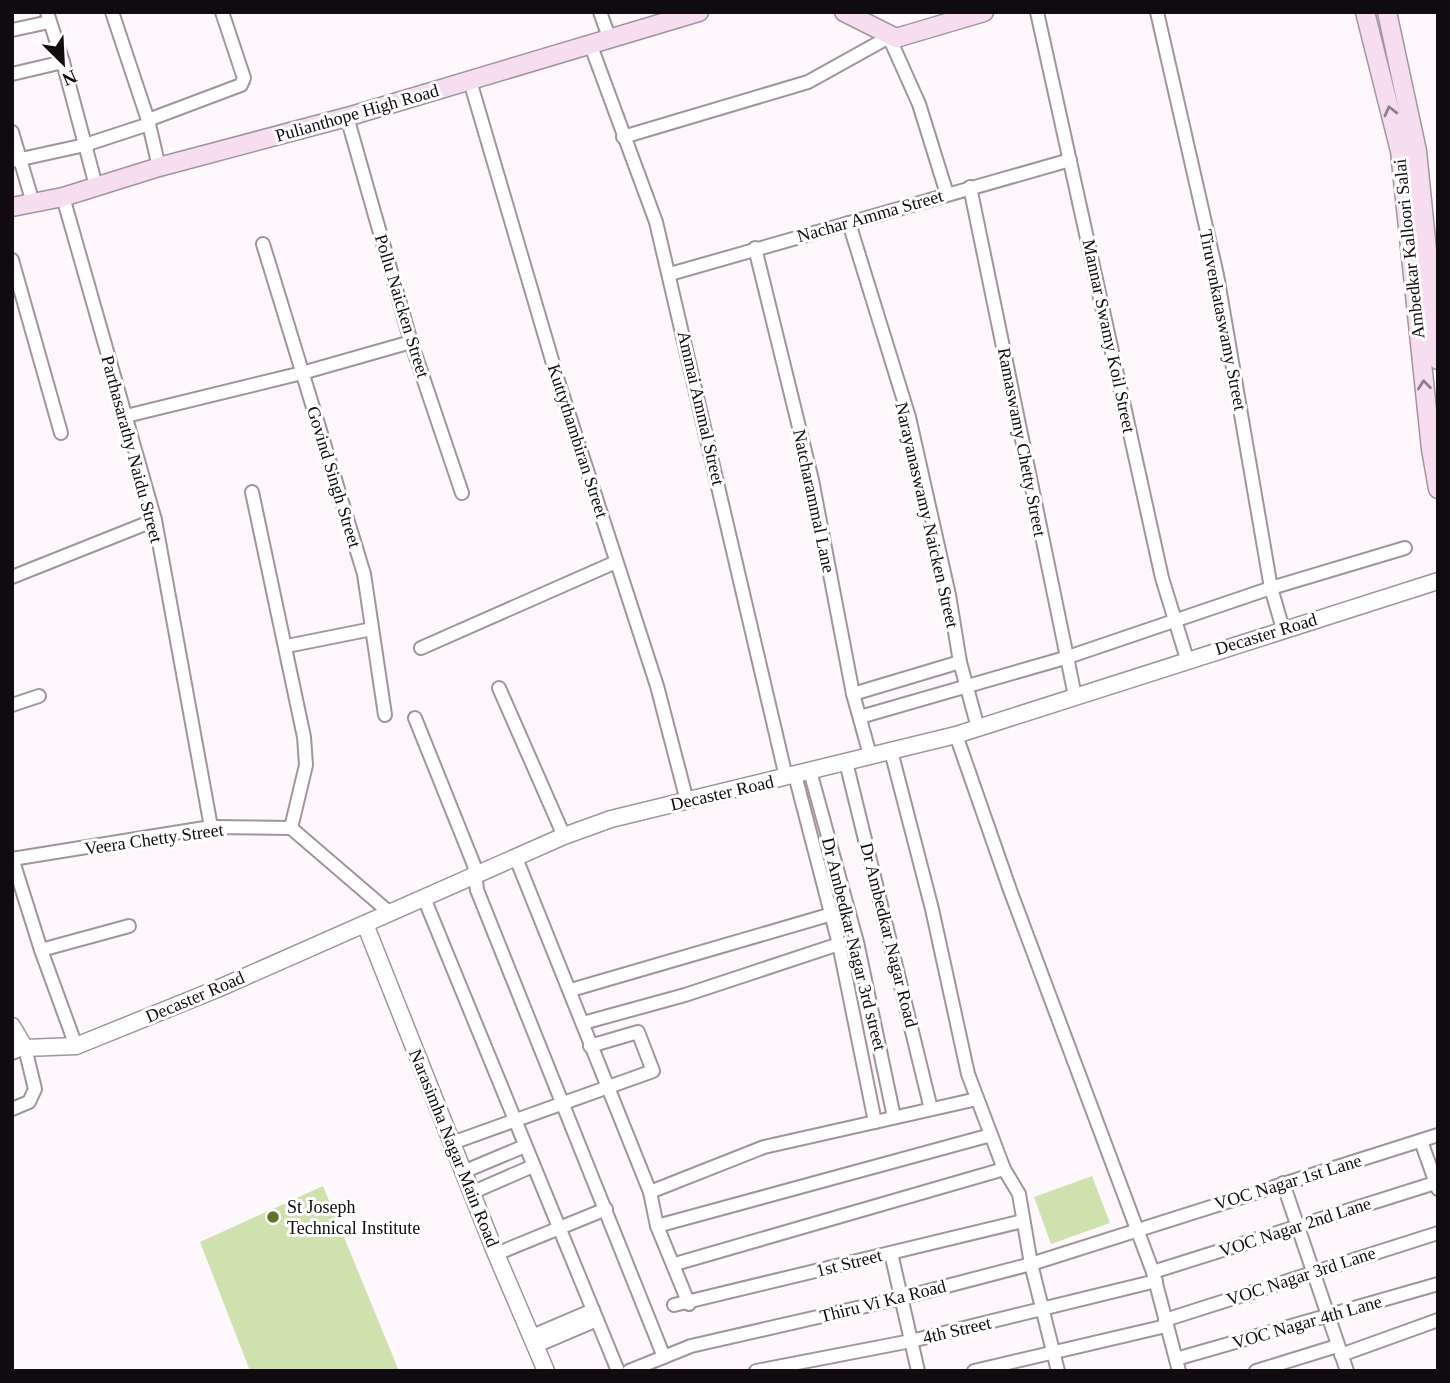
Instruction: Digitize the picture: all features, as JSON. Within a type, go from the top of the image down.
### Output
[{"type":"main road","name":"Pulianthope High Road","points":[[12,207],[63,197],[159,167],[346,117],[699,12]]},
{"type":"main road","points":[[844,12],[905,36],[984,12]]},
{"type":"main road","name":"Ambedkar Kalloori Salai","points":[[1365,12],[1400,151],[1437,481]]},
{"type":"main road","name":"Ambedkar Kalloori Salai","points":[[1387,12],[1416,151],[1438,360]]},
{"type":"street","points":[[112,12],[148,122],[159,167]]},
{"type":"street","points":[[16,160],[85,145],[241,85],[244,78],[222,12]]},
{"type":"street","points":[[600,12],[610,40]]},
{"type":"street","name":"Mannar Swamy Koil Street","points":[[1037,12],[1173,620],[1187,659]]},
{"type":"street","name":"Tiruvenkataswamy Street","points":[[1157,12],[1217,275],[1272,588],[1283,629]]},
{"type":"street","points":[[12,30],[48,17],[64,62],[96,186]]},
{"type":"street","points":[[623,136],[808,82],[878,26],[919,104],[947,194]]},
{"type":"street","name":"Ammai Ammal Street","points":[[591,46],[656,222],[797,775]]},
{"type":"street","points":[[12,74],[64,62]]},
{"type":"street","name":"Kuttythambiran Street","points":[[470,81],[559,384],[657,686],[687,801]]},
{"type":"street","name":"Pollu Naicken Street","points":[[346,117],[411,342],[462,493]]},
{"type":"street","points":[[12,132],[16,160],[33,203]]},
{"type":"street","name":"Nachar Amma Street","points":[[670,274],[1070,160]]},
{"type":"street","name":"Ramaswamy Chetty Street","points":[[970,187],[1065,658],[1075,696]]},
{"type":"street","name":"Parthasarathy Naidu Street","points":[[63,197],[155,520],[211,827]]},
{"type":"street","name":"Narayanaswamy Naicken Street","points":[[849,223],[908,417],[949,595],[965,686],[978,728]]},
{"type":"street","name":"Govind Singh Street","points":[[263,244],[364,573],[386,715]]},
{"type":"street","name":"Natcharammal Lane","points":[[755,248],[811,480],[853,694],[870,755]]},
{"type":"street","points":[[12,260],[61,433]]},
{"type":"street","points":[[126,416],[302,373],[411,342]]},
{"type":"street","points":[[252,492],[287,646],[304,737],[306,765],[291,828],[390,913]]},
{"type":"street","points":[[12,577],[155,520]]},
{"type":"street","points":[[860,717],[1065,658],[1173,620],[1405,548]]},
{"type":"street","points":[[421,648],[616,562]]},
{"type":"street","name":"Decaster Road","points":[[19,1050],[76,1046],[365,924],[564,836],[611,819],[956,735],[1438,581]]},
{"type":"street","points":[[287,646],[372,629]]},
{"type":"street","points":[[853,694],[960,662]]},
{"type":"street","points":[[499,688],[564,836]]},
{"type":"street","points":[[12,705],[39,696]]},
{"type":"street","points":[[415,719],[474,865],[474,877],[664,1357]]},
{"type":"street","points":[[956,735],[1010,890],[1155,1276],[1175,1367]]},
{"type":"street","points":[[891,751],[932,909],[968,1074],[1004,1169],[1019,1194],[1031,1264],[1058,1371]]},
{"type":"street","name":"Dr Ambedkar Nagar Road","points":[[846,762],[931,1109]]},
{"type":"street","points":[[797,775],[839,944],[875,1122]]},
{"type":"street","name":"Dr Ambedkar Nagar 3rd street","points":[[797,775],[858,942],[894,1117]]},
{"type":"street","name":"Veera Chetty Street","points":[[76,1046],[12,859],[211,827],[291,828]]},
{"type":"street","points":[[516,858],[650,1192],[657,1226],[690,1304]]},
{"type":"street","points":[[424,898],[618,1371]]},
{"type":"street","points":[[570,990],[832,914]]},
{"type":"street","name":"Narasimha Nagar Main Road","points":[[365,924],[471,1193],[546,1371]]},
{"type":"street","points":[[41,950],[129,926]]},
{"type":"street","points":[[583,1023],[685,995],[839,944]]},
{"type":"street","points":[[12,1026],[35,1089],[29,1102],[12,1110]]},
{"type":"street","points":[[453,1143],[653,1071],[640,1034],[633,1032],[590,1046]]},
{"type":"street","points":[[650,1192],[764,1147],[977,1099]]},
{"type":"street","points":[[657,1226],[991,1135]]},
{"type":"street","name":"VOC Nagar 1st Lane","points":[[1138,1229],[1438,1135]]},
{"type":"street","points":[[1421,1141],[1437,1185]]},
{"type":"street","points":[[463,1172],[525,1146]]},
{"type":"street","points":[[471,1193],[533,1166]]},
{"type":"street","points":[[675,1264],[1004,1169]]},
{"type":"street","points":[[1283,1182],[1347,1371]]},
{"type":"street","name":"VOC Nagar 2nd Lane","points":[[1155,1276],[1297,1226],[1437,1185]]},
{"type":"street","points":[[496,1254],[606,1209]]},
{"type":"street","name":"1st Street","points":[[674,1305],[690,1304],[1023,1220]]},
{"type":"street","name":"Thiru Vi Ka Road","points":[[629,1371],[691,1346],[901,1298],[1031,1264],[1138,1229]]},
{"type":"street","name":"VOC Nagar 3rd Lane","points":[[974,1371],[1166,1324],[1312,1272],[1438,1233]]},
{"type":"street","points":[[891,1253],[918,1371]]},
{"type":"street","name":"4th Street","points":[[755,1371],[911,1341],[1042,1310],[1155,1276]]},
{"type":"street","name":"VOC Nagar 4th Lane","points":[[1175,1367],[1328,1314],[1438,1284]]},
{"type":"street","points":[[534,1341],[595,1315]]},
{"type":"street","points":[[1256,1371],[1339,1350],[1438,1320]]},
{"type":"green space","points":[[1092,1176],[1110,1223],[1051,1244],[1034,1197]]},
{"type":"green space","points":[[323,1186],[399,1371],[250,1371],[200,1242]]},
{"type":"place","name":"St Joseph Technical Institute","points":[[273,1217]]}]
